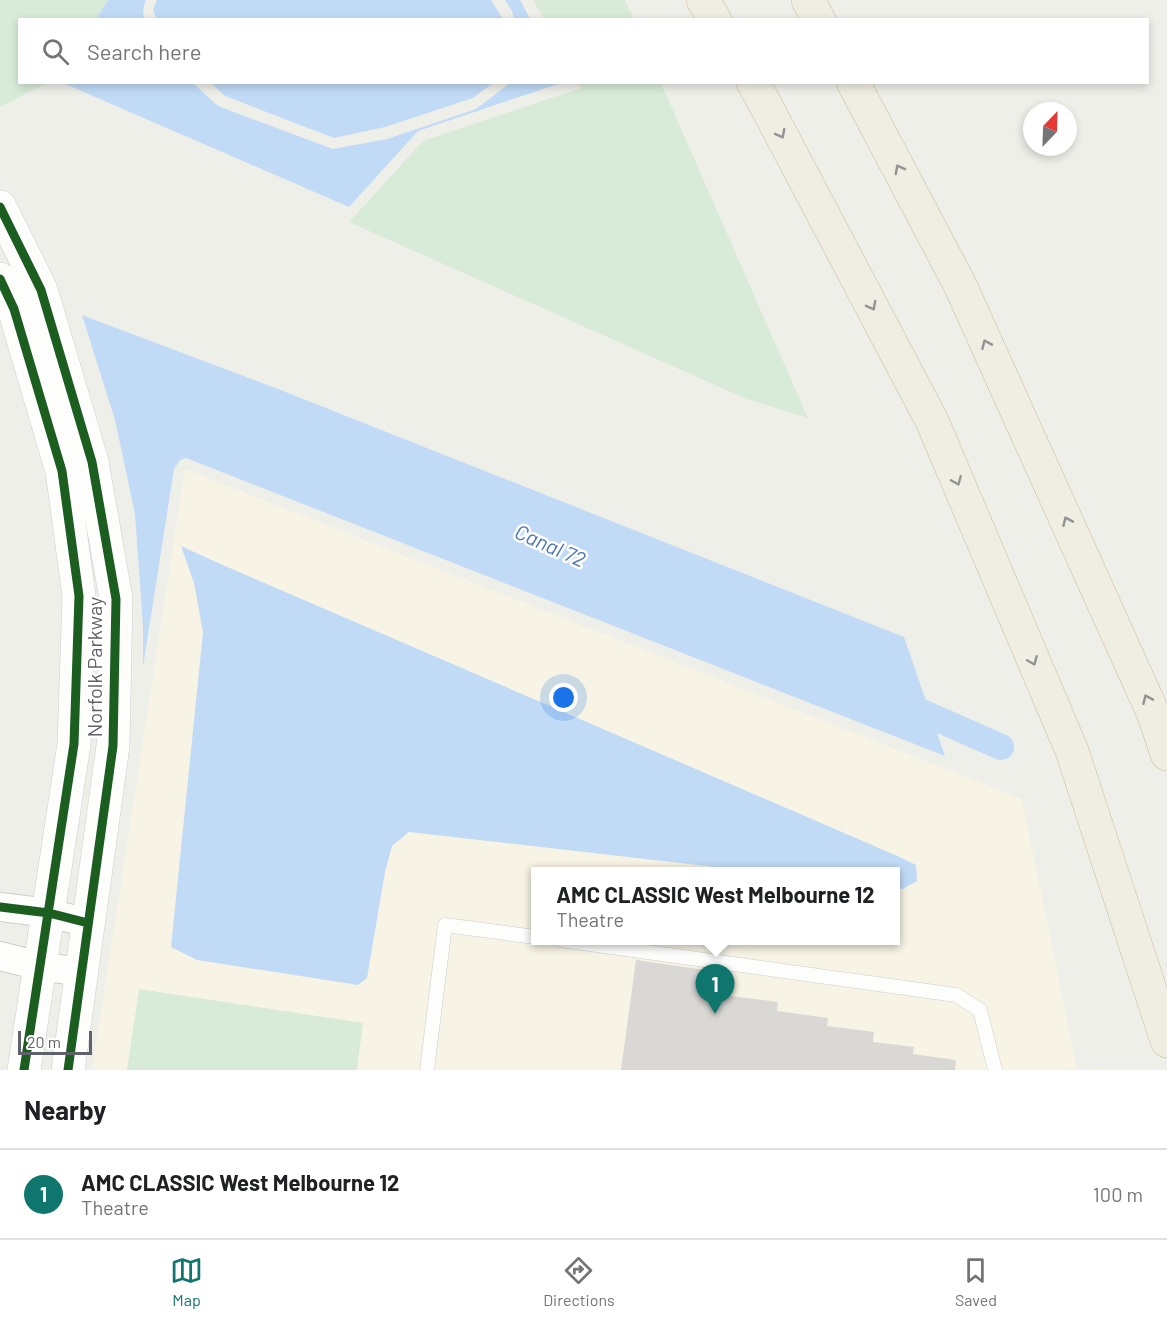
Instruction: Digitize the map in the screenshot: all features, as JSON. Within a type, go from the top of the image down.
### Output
[{"type":"highway","points":[[703,0],[714,18]]},
{"type":"highway","points":[[808,0],[818,18]]},
{"type":"highway","points":[[754,84],[936,432],[1071,751],[1167,1041]]},
{"type":"highway","points":[[854,84],[960,285],[1154,715],[1167,754]]},
{"type":"street","name":"Norfolk Parkway","points":[[0,207],[41,291],[92,462],[116,599],[112,746],[68,1070]]},
{"type":"street","name":"Norfolk Parkway","points":[[0,279],[15,309],[62,471],[79,596],[75,744],[24,1070]]},
{"type":"street","points":[[0,907],[48,913],[88,923]]},
{"type":"street","points":[[0,956],[40,966],[81,972]]},
{"type":"lane","points":[[427,1070],[445,924],[531,936]]},
{"type":"lane","points":[[597,945],[956,995],[980,1010],[995,1070]]},
{"type":"shaded area","points":[[185,469],[1022,799],[1077,1070],[92,1070]]},
{"type":"green space","points":[[0,0],[108,0],[97,18],[18,18],[18,84],[45,84],[0,107]]},
{"type":"green space","points":[[533,0],[625,0],[634,18],[543,18]]},
{"type":"green space","points":[[579,84],[661,84],[808,418],[744,398],[349,222],[423,141],[581,88]]},
{"type":"green space","points":[[139,989],[363,1023],[357,1070],[127,1070]]},
{"type":"water","points":[[108,0],[146,0],[143,10],[145,18],[97,18]]},
{"type":"water","points":[[157,0],[491,0],[502,18],[157,18],[153,10]]},
{"type":"water","points":[[505,0],[520,0],[529,18],[514,18]]},
{"type":"water","points":[[65,84],[194,84],[218,106],[333,149],[387,139],[476,109],[509,84],[558,84],[418,131],[349,207]]},
{"type":"water","points":[[212,84],[492,84],[473,98],[385,127],[334,138],[225,96]]},
{"type":"water","points":[[82,315],[278,389],[904,637],[945,756],[186,458],[180,460],[174,469],[143,667],[143,627],[135,514],[115,420]]},
{"type":"water","points":[[181,546],[902,858],[916,865],[917,881],[900,889],[900,867],[715,867],[409,832],[392,846],[385,872],[367,978],[358,985],[197,960],[171,947],[203,632],[194,583]]},
{"type":"building","points":[[636,960],[726,973],[723,995],[778,1002],[777,1011],[828,1018],[827,1026],[874,1032],[873,1042],[914,1047],[913,1054],[956,1060],[955,1070],[621,1070]]},
{"type":"waterway","name":"Canal 72","points":[[899,702],[1001,747]]},
{"type":"cycle path","points":[[0,207],[41,290],[92,462],[116,599],[113,746],[68,1070]]},
{"type":"cycle path","points":[[0,279],[14,309],[62,471],[79,596],[74,744],[24,1070]]},
{"type":"cycle path","points":[[0,907],[49,913],[88,923]]},
{"type":"place","name":"AMC CLASSIC West Melbourne 12","points":[[715,1014]]}]
